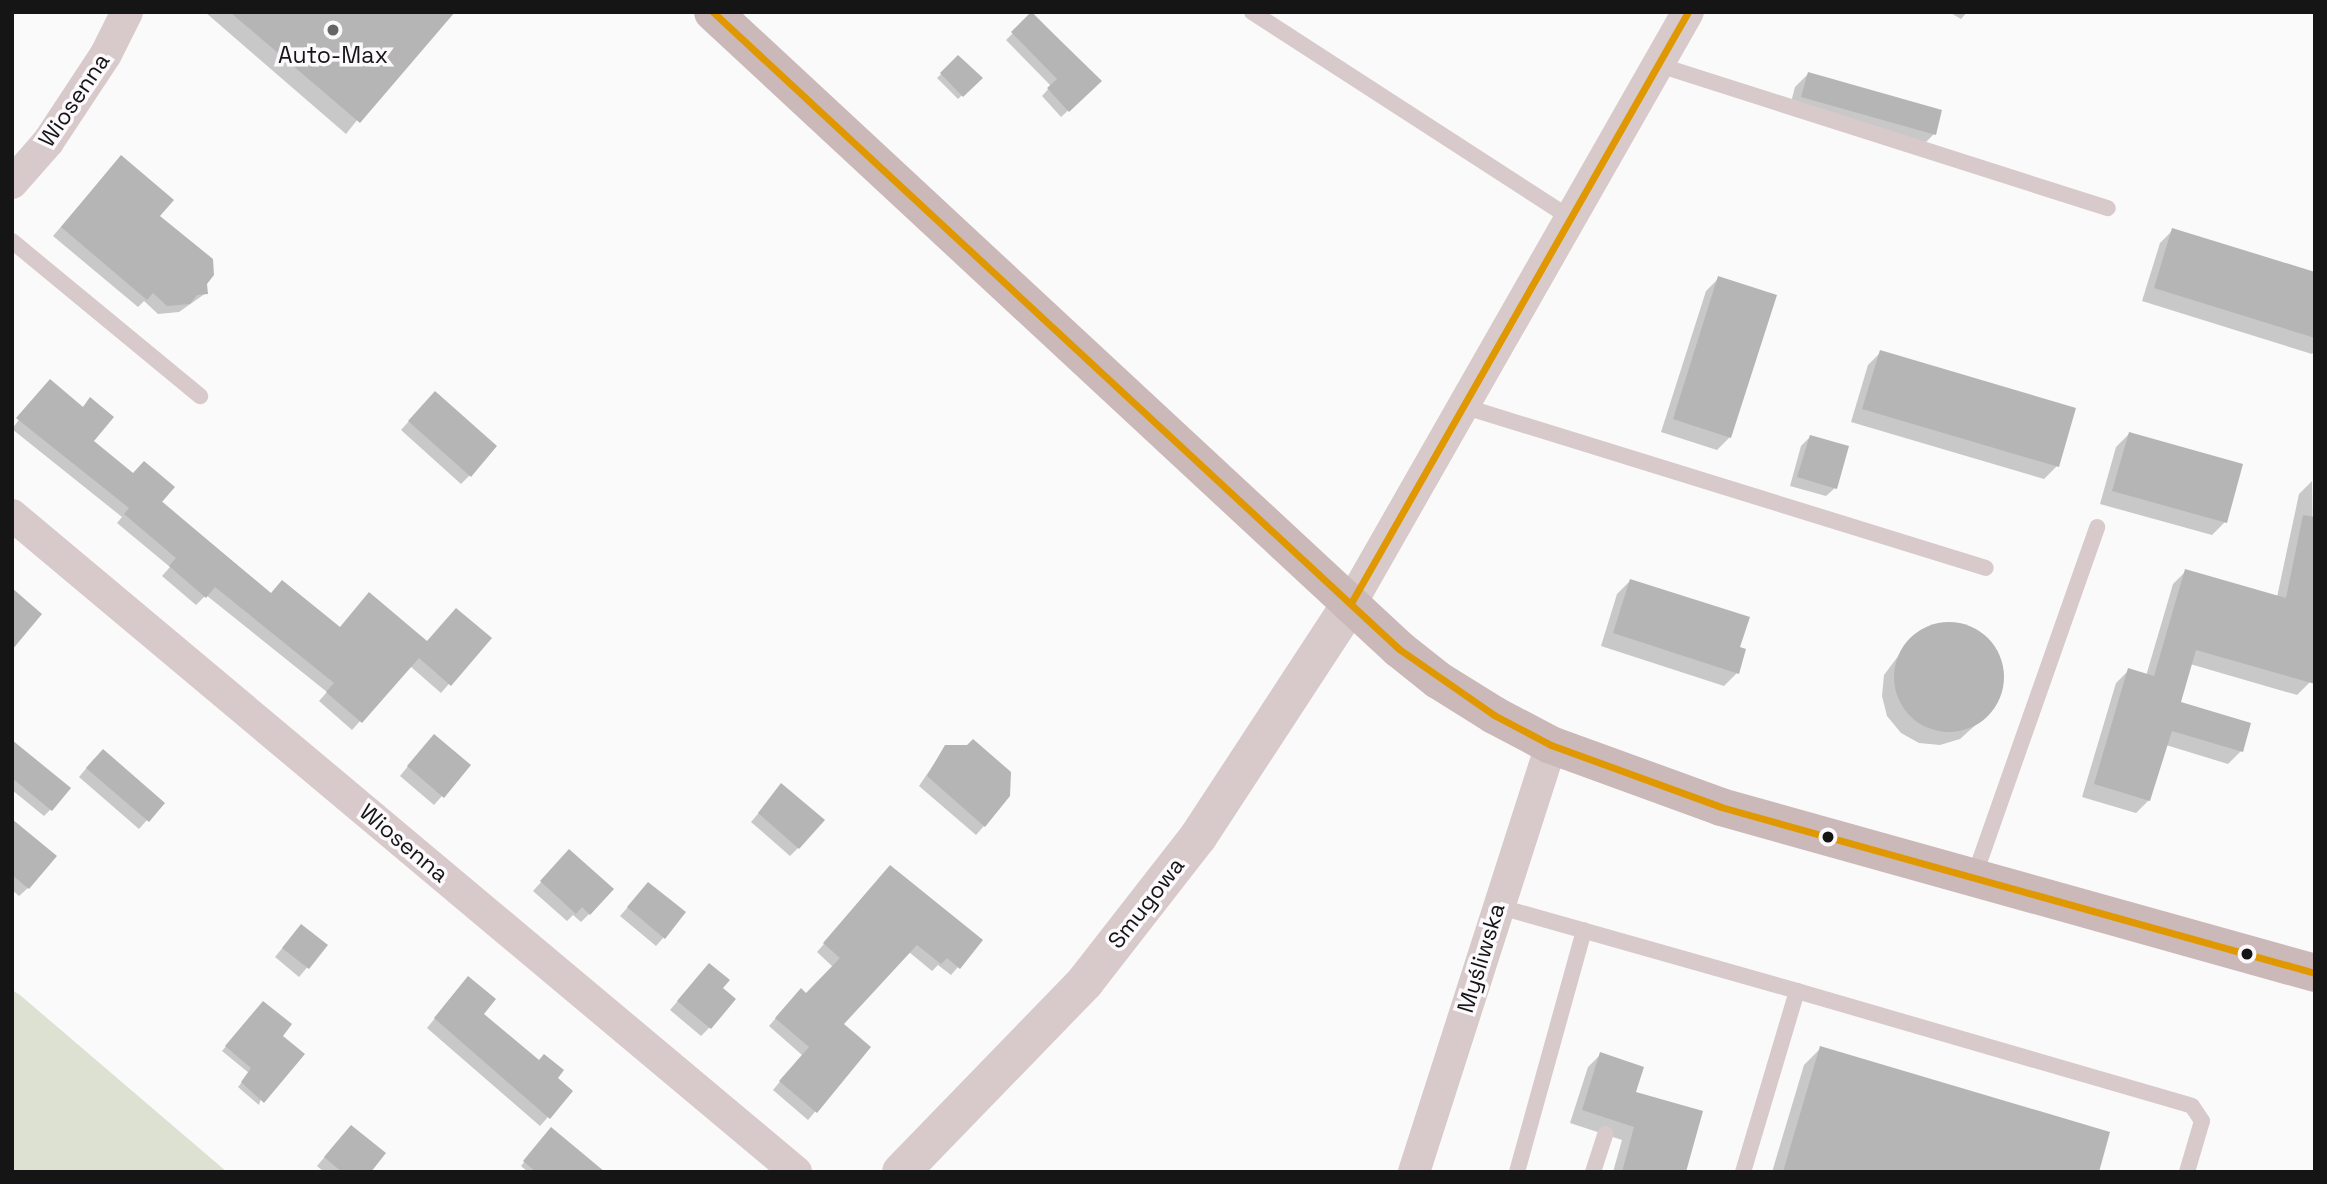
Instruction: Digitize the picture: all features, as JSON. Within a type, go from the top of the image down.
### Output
[{"type":"main road","points":[[713,12],[1350,603],[1438,680],[1551,745],[1721,807],[2315,973]]},
{"type":"street","name":"Wiosenna","points":[[12,183],[48,142],[106,54],[127,12]]},
{"type":"street","points":[[1350,603],[1466,407],[1688,12]]},
{"type":"street","name":"Wiosenna","points":[[12,515],[796,1172]]},
{"type":"street","name":"Smugowa","points":[[901,1172],[1085,982],[1198,837],[1350,603]]},
{"type":"street","name":"Myśliwska","points":[[1414,1172],[1497,906],[1551,745]]},
{"type":"lane","points":[[1252,12],[1572,219]]},
{"type":"lane","points":[[1659,65],[2108,208]]},
{"type":"lane","points":[[12,241],[200,396]]},
{"type":"lane","points":[[1466,407],[1986,568]]},
{"type":"lane","points":[[1974,877],[2097,527]]},
{"type":"lane","points":[[1497,906],[2192,1106],[2202,1121],[2187,1172]]},
{"type":"lane","points":[[1517,1172],[1584,930]]},
{"type":"lane","points":[[1743,1172],[1797,991]]},
{"type":"lane","points":[[1593,1172],[1605,1134]]},
{"type":"green space","points":[[12,990],[20,995],[227,1172],[12,1172]]},
{"type":"building","points":[[230,12],[455,12],[360,123]]},
{"type":"building","points":[[1031,12],[1102,81],[1069,112],[1047,88],[1057,79],[1011,32]]},
{"type":"building","points":[[958,55],[983,78],[963,97],[940,73]]},
{"type":"building","points":[[1808,72],[1942,110],[1936,135],[1801,97]]},
{"type":"building","points":[[121,155],[174,200],[160,216],[213,259],[214,275],[207,284],[208,294],[197,295],[190,304],[167,306],[153,293],[147,300],[61,227]]},
{"type":"building","points":[[2172,228],[2315,272],[2315,338],[2154,288]]},
{"type":"building","points":[[1718,276],[1777,295],[1731,438],[1673,419]]},
{"type":"building","points":[[1880,350],[2076,408],[2059,467],[1862,409]]},
{"type":"building","points":[[50,379],[83,407],[90,397],[114,417],[94,441],[133,473],[144,461],[175,487],[162,502],[271,593],[282,580],[340,627],[369,592],[427,641],[456,608],[492,638],[451,686],[419,658],[362,723],[326,692],[334,683],[215,587],[206,598],[169,566],[176,558],[124,514],[129,508],[16,418]]},
{"type":"building","points":[[435,391],[497,446],[471,477],[408,421]]},
{"type":"building","points":[[2129,432],[2243,464],[2227,523],[2112,491]]},
{"type":"building","points":[[1810,435],[1849,446],[1837,489],[1797,477]]},
{"type":"building","points":[[2303,515],[2315,517],[2315,684],[2196,650],[2181,702],[2251,723],[2243,752],[2172,731],[2150,801],[2094,784],[2128,668],[2154,676],[2185,569],[2286,598]]},
{"type":"building","points":[[1630,579],[1750,617],[1740,647],[1746,649],[1739,674],[1613,633]]},
{"type":"building","points":[[12,588],[42,614],[12,650]]},
{"type":"building","points":[[1949,622],[1970,626],[1988,638],[2000,656],[2004,677],[2000,698],[1988,716],[1970,728],[1949,732],[1928,728],[1910,716],[1898,698],[1894,677],[1898,656],[1910,638],[1928,626]]},
{"type":"building","points":[[434,734],[471,765],[444,798],[407,766]]},
{"type":"building","points":[[973,739],[1011,772],[1010,796],[985,827],[927,776],[945,745],[967,745]]},
{"type":"building","points":[[12,740],[71,788],[52,811],[12,778]]},
{"type":"building","points":[[103,749],[165,803],[149,822],[86,768]]},
{"type":"building","points":[[781,783],[825,820],[799,849],[758,813]]},
{"type":"building","points":[[12,819],[57,856],[29,889],[12,875]]},
{"type":"building","points":[[569,849],[614,889],[590,915],[582,907],[576,914],[540,881]]},
{"type":"building","points":[[890,865],[983,940],[960,969],[947,958],[941,964],[917,945],[844,1024],[871,1047],[817,1113],[779,1081],[809,1047],[775,1018],[801,988],[806,993],[840,958],[823,943]]},
{"type":"building","points":[[648,882],[686,912],[665,939],[627,907]]},
{"type":"building","points":[[301,924],[328,945],[309,969],[282,948]]},
{"type":"building","points":[[709,963],[730,980],[723,988],[736,999],[711,1029],[677,1001]]},
{"type":"building","points":[[468,976],[496,999],[484,1014],[539,1060],[544,1054],[564,1070],[558,1078],[573,1091],[550,1119],[434,1018]]},
{"type":"building","points":[[263,1001],[292,1024],[283,1036],[305,1054],[264,1103],[241,1082],[251,1068],[225,1046]]},
{"type":"building","points":[[1820,1046],[2110,1132],[2099,1172],[1783,1172]]},
{"type":"building","points":[[1600,1052],[1644,1067],[1636,1092],[1703,1111],[1686,1172],[1622,1172],[1634,1127],[1582,1110]]},
{"type":"building","points":[[351,1125],[386,1153],[371,1172],[342,1172],[324,1157]]},
{"type":"building","points":[[551,1127],[605,1172],[536,1172],[523,1161]]},
{"type":"transit line","points":[[713,12],[1399,649],[1494,715],[1551,745],[1721,807],[2315,973]]},
{"type":"transit line","points":[[1351,603],[1688,12]]},
{"type":"place","name":"Auto-Max","points":[[333,30]]}]
